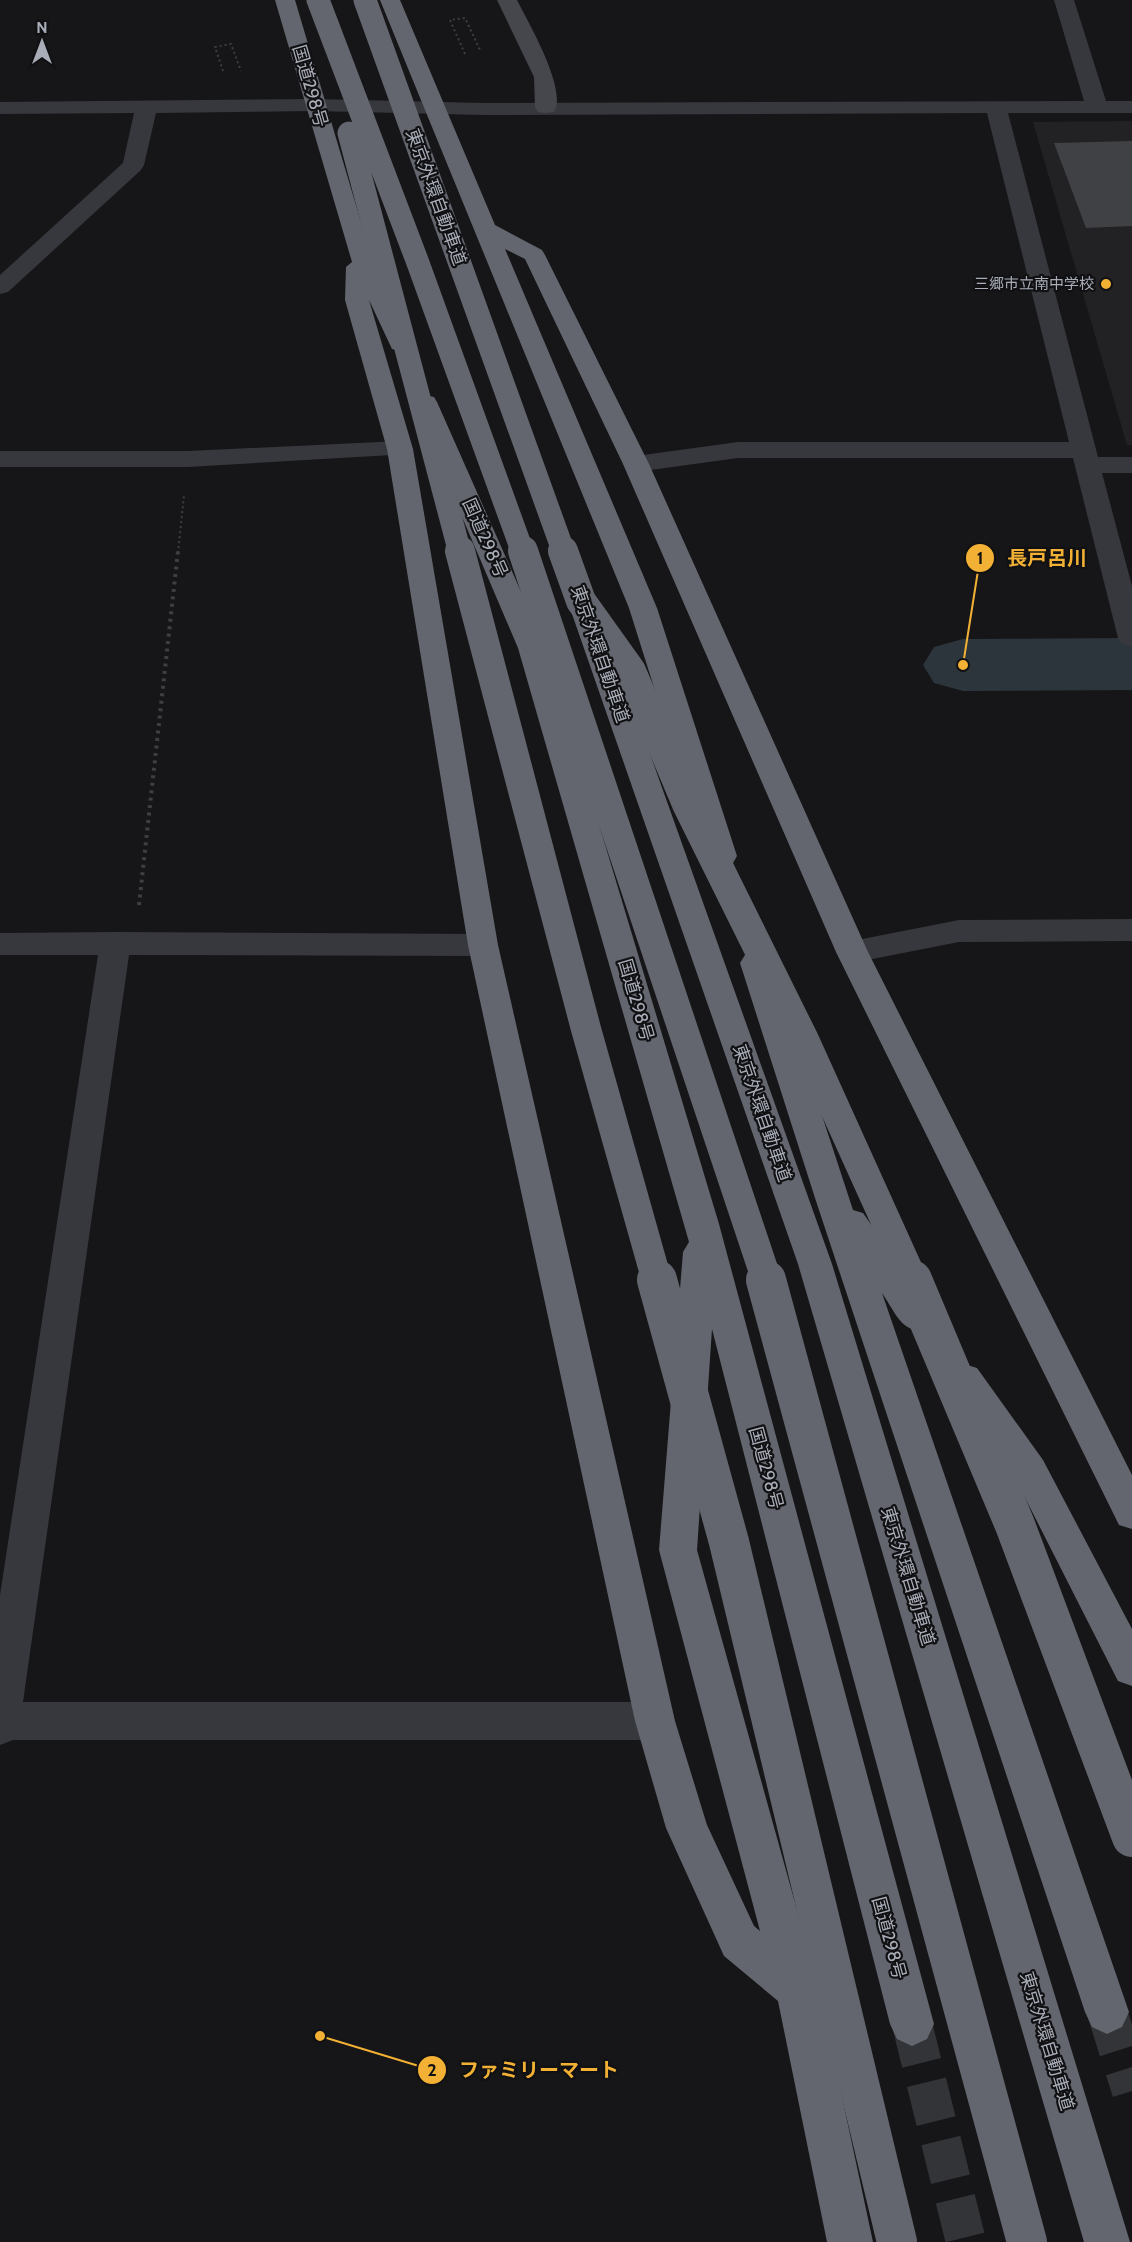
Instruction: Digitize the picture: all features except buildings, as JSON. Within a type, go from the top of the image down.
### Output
[{"type":"highway","name":"東京外環自動車道","points":[[365,0],[581,601],[815,1264],[1107,2242]]},
{"type":"highway","points":[[390,0],[643,608],[832,1198],[1107,2012]]},
{"type":"highway","points":[[296,5],[350,136],[583,1018],[729,1542],[897,2242]]},
{"type":"highway","points":[[296,5],[418,262],[542,605],[764,1271],[1027,2242]]},
{"type":"highway","name":"国道298号","points":[[296,5],[315,105],[358,249],[532,648],[702,1224],[912,2024]]},
{"type":"highway","points":[[485,229],[534,255],[636,464],[852,951],[1132,1513]]},
{"type":"highway","points":[[358,249],[357,300],[400,449],[483,945],[655,1721],[687,1828],[739,1941],[797,1989]]},
{"type":"highway","points":[[581,601],[631,671],[687,804],[804,1040],[904,1262],[1015,1526],[1132,1837]]},
{"type":"highway","points":[[832,1198],[1030,1471],[1132,1668]]},
{"type":"highway","points":[[702,1224],[678,1550],[797,1989],[850,2242]]},
{"type":"street","points":[[507,0],[544,77],[546,107]]},
{"type":"street","points":[[1064,0],[1097,107]]},
{"type":"street","points":[[0,108],[315,105],[435,108],[1132,107]]},
{"type":"street","points":[[996,107],[1132,638]]},
{"type":"street","points":[[0,287],[133,165],[146,108]]},
{"type":"street","points":[[0,459],[188,459],[400,449]]},
{"type":"street","points":[[636,464],[738,450],[1086,458],[1132,465]]},
{"type":"street","points":[[852,951],[959,931],[1132,930]]},
{"type":"street","points":[[125,943],[0,1723],[655,1721]]},
{"type":"street","points":[[0,944],[483,945]]},
{"type":"path","points":[[465,54],[450,20],[465,18],[481,52]]},
{"type":"path","points":[[225,80],[215,47],[231,44],[244,78]]},
{"type":"path","points":[[125,943],[188,459]]},
{"type":"shaded area","name":"三郷市立南中学校","points":[[1132,121],[1132,445],[1127,445],[1033,122]]},
{"type":"waterway","points":[[963,665],[1132,664]]},
{"type":"tunnel","points":[[1107,2012],[1132,2091]]},
{"type":"tunnel","points":[[912,2024],[966,2242]]},
{"type":"place","name":"三郷市立南中学校","points":[[1106,284]]},
{"type":"place","name":"長戸呂川","points":[[963,665]]},
{"type":"place","name":"ファミリーマート","points":[[320,2036]]}]
